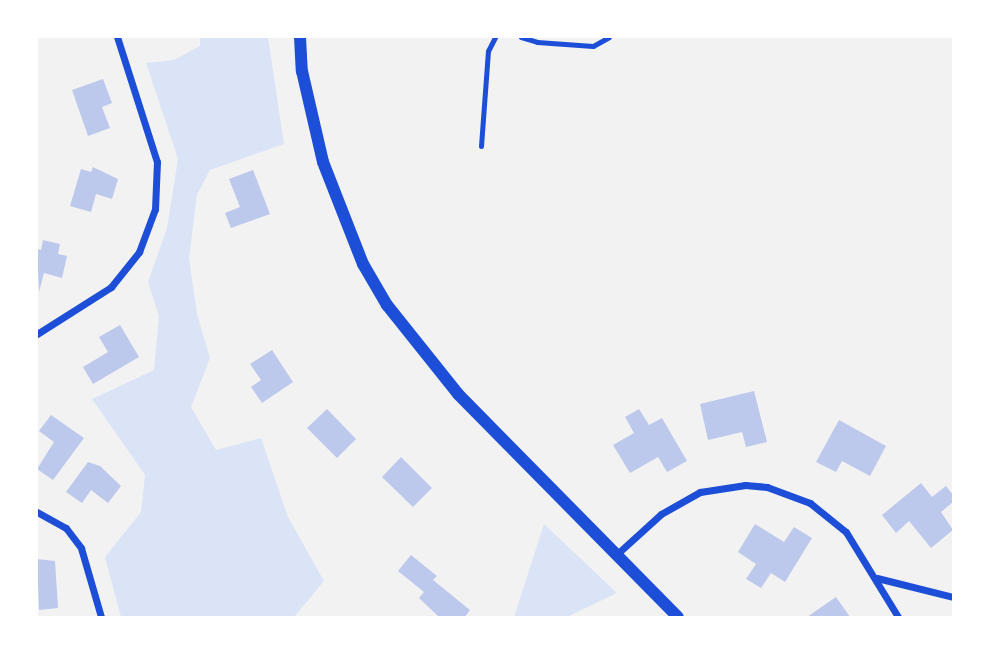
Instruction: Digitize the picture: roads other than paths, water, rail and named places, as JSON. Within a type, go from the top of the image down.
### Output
[{"type":"street","points":[[37,334],[111,287],[139,252],[155,209],[157,162],[117,37]]},
{"type":"street","points":[[300,37],[302,71],[323,162],[362,264],[387,305],[458,394],[678,617]]},
{"type":"street","points":[[617,554],[680,501],[722,486],[745,485],[789,493],[830,516],[846,532],[877,578],[898,617]]},
{"type":"street","points":[[37,512],[66,528],[81,548],[101,617]]},
{"type":"street","points":[[877,578],[953,597]]},
{"type":"lane","points":[[481,146],[488,51],[495,37]]},
{"type":"lane","points":[[520,37],[537,43],[593,46],[609,37]]}]
